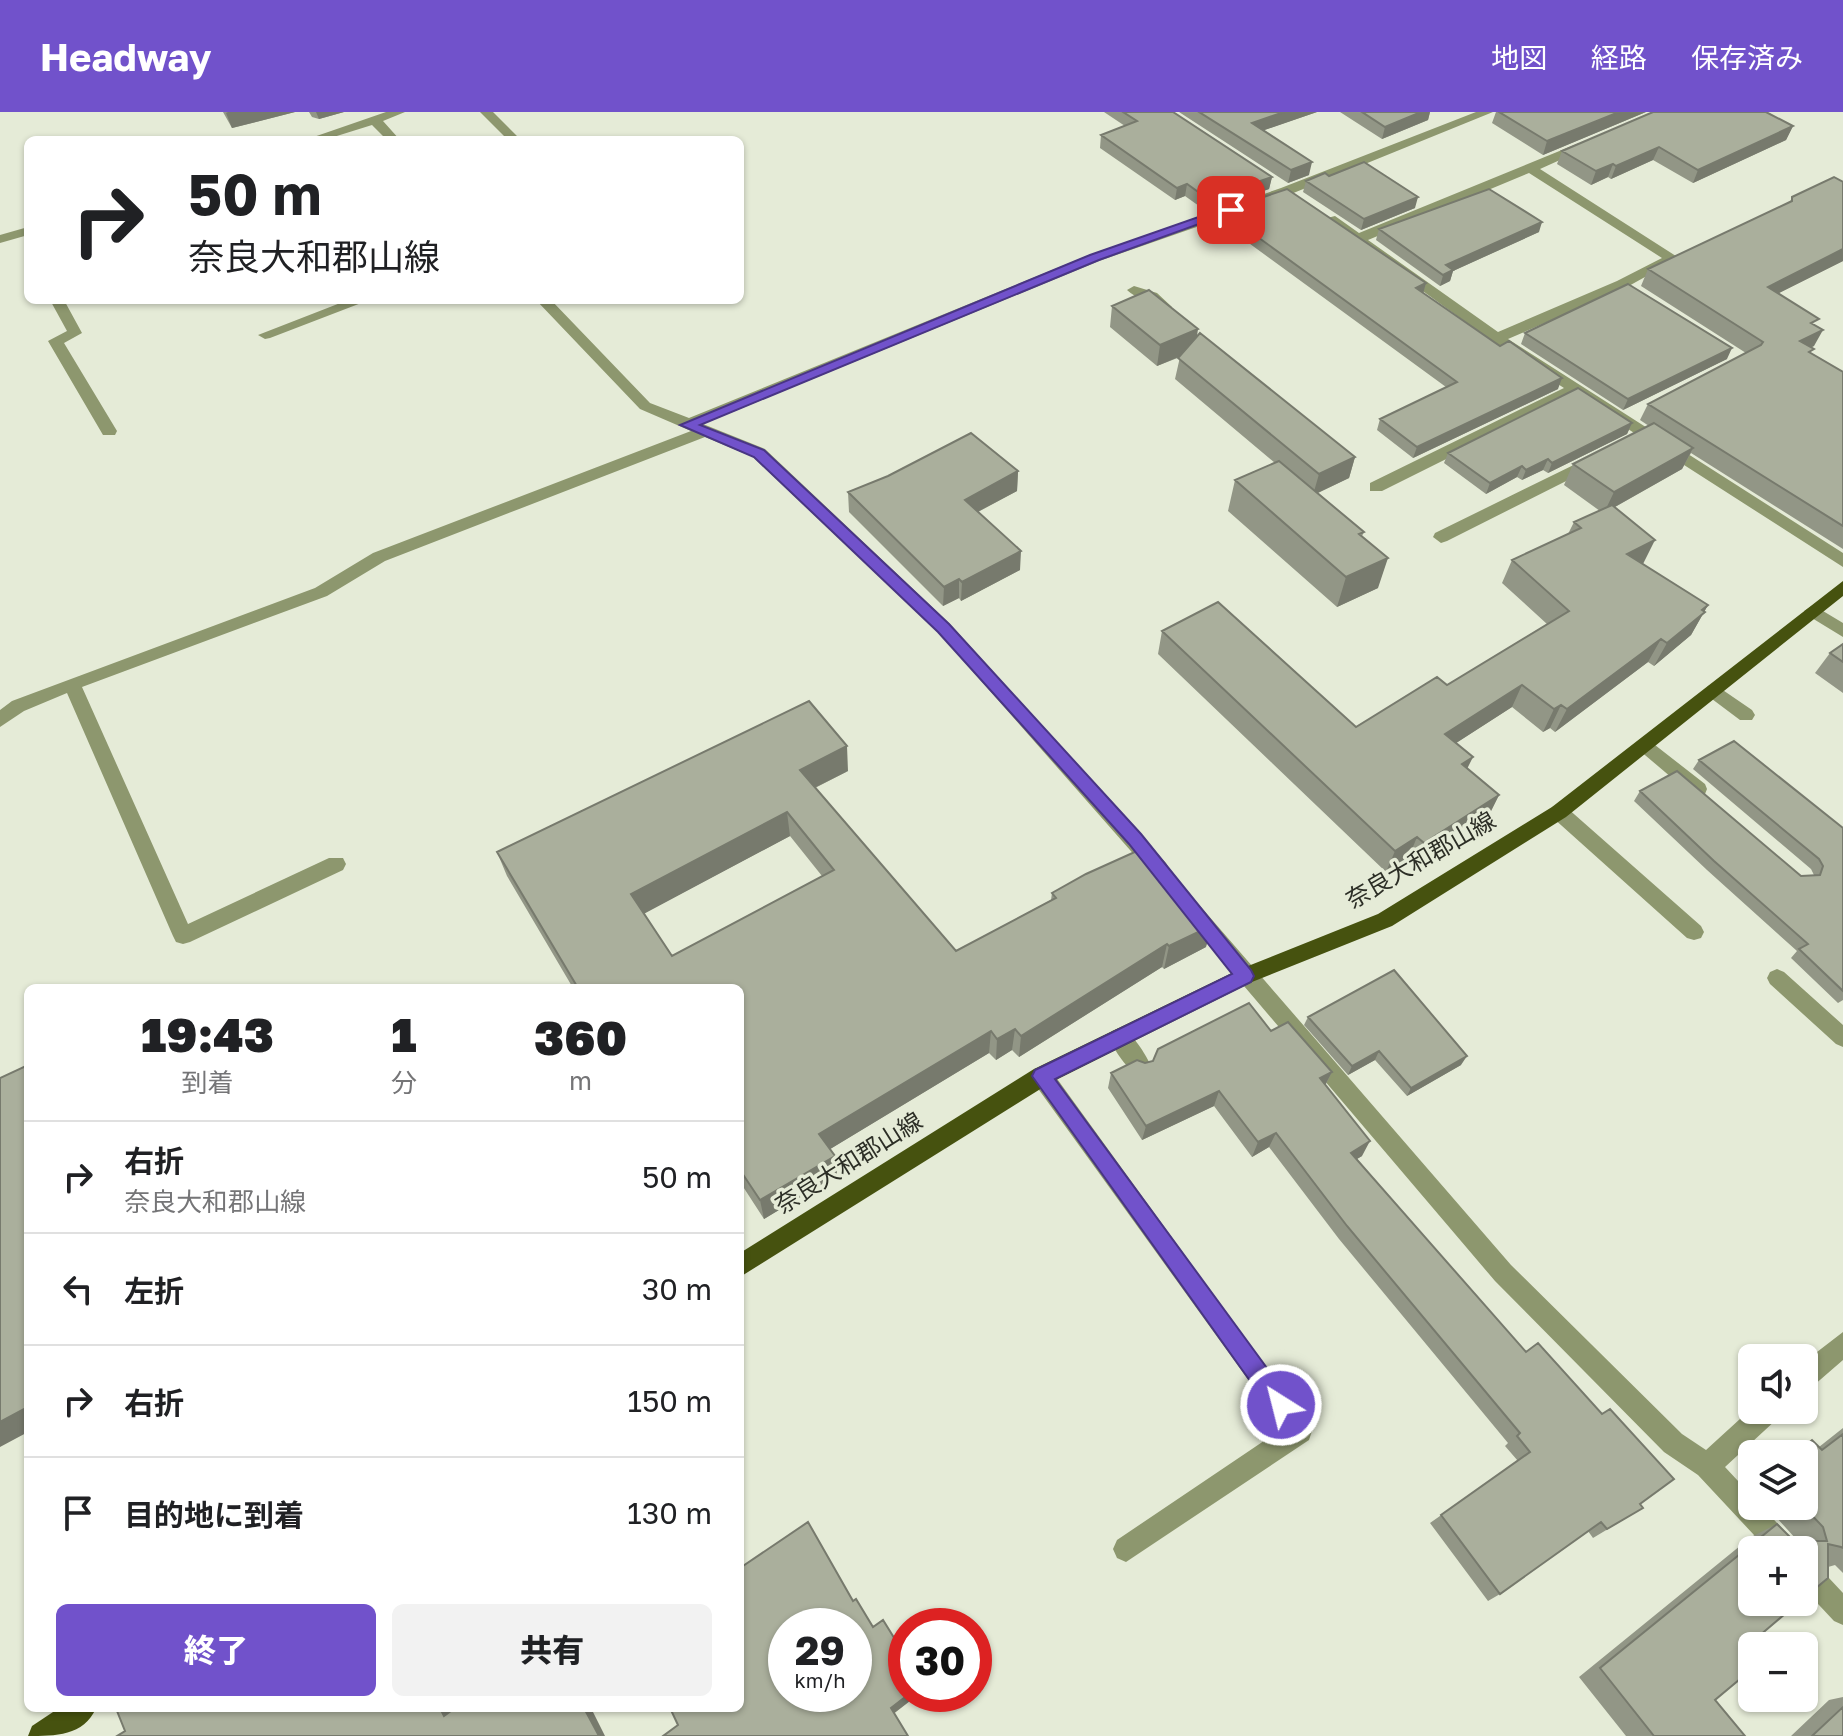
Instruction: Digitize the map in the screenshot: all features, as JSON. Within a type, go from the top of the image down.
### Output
[{"type":"main road","name":"奈良大和郡山線","points":[[744,1263],[1042,1076],[1245,976],[1385,920],[1559,812],[1843,587]]},
{"type":"main road","points":[[42,1736],[76,1712]]},
{"type":"street","points":[[324,136],[399,112]]},
{"type":"street","points":[[486,112],[511,136]]},
{"type":"street","points":[[0,720],[18,706],[72,684],[321,592],[379,557],[695,428],[1094,258],[1292,195],[1487,112]]},
{"type":"street","points":[[375,120],[390,136]]},
{"type":"street","points":[[1360,238],[1597,140]]},
{"type":"street","points":[[1530,168],[1672,258]]},
{"type":"street","points":[[1292,195],[1360,238],[1497,338],[1575,389],[1629,416],[1639,437],[1843,561]]},
{"type":"street","points":[[0,239],[24,232]]},
{"type":"street","points":[[1497,338],[1629,288],[1672,258],[1687,252]]},
{"type":"street","points":[[1134,290],[1152,296],[1175,315]]},
{"type":"street","points":[[59,304],[75,333],[55,341],[109,431]]},
{"type":"street","points":[[265,335],[351,304]]},
{"type":"street","points":[[547,304],[645,406],[759,453],[944,628],[1135,839],[1245,976],[1503,1273],[1673,1443],[1707,1466],[1772,1536]]},
{"type":"street","points":[[1376,487],[1575,389]]},
{"type":"street","points":[[1441,537],[1605,454]]},
{"type":"street","points":[[1813,611],[1843,631]]},
{"type":"street","points":[[72,684],[183,936],[336,864]]},
{"type":"street","points":[[1714,691],[1746,715]]},
{"type":"street","points":[[1646,745],[1718,806]]},
{"type":"street","points":[[1559,812],[1694,932]]},
{"type":"street","points":[[1777,978],[1843,1038]]},
{"type":"street","points":[[1119,1037],[1140,1066]]},
{"type":"street","points":[[1042,1076],[1300,1431],[1126,1549]]},
{"type":"street","points":[[1818,1366],[1843,1344]]},
{"type":"street","points":[[1707,1466],[1753,1424]]},
{"type":"street","points":[[1818,1585],[1843,1612]]},
{"type":"building","points":[[1123,112],[1173,112],[1272,177],[1208,199],[1187,184],[1177,188],[1101,135],[1137,121]]},
{"type":"building","points":[[1199,112],[1284,112],[1252,123],[1312,162],[1291,170]]},
{"type":"building","points":[[1362,112],[1421,112],[1385,127]]},
{"type":"building","points":[[1499,112],[1619,112],[1547,141]]},
{"type":"building","points":[[1653,112],[1766,112],[1793,126],[1698,170],[1659,147],[1616,166],[1613,164],[1596,171],[1562,151]]},
{"type":"building","points":[[1364,162],[1418,197],[1364,219],[1306,181],[1325,173],[1329,176]]},
{"type":"building","points":[[1834,177],[1843,182],[1843,249],[1768,287],[1819,319],[1811,323],[1823,330],[1800,341],[1814,349],[1809,352],[1843,372],[1843,526],[1648,404],[1763,342],[1648,269],[1792,201],[1792,197]]},
{"type":"building","points":[[1287,189],[1426,283],[1416,288],[1500,346],[1509,341],[1562,378],[1417,447],[1380,419],[1457,382],[1222,211]]},
{"type":"building","points":[[1489,189],[1542,222],[1446,265],[1453,270],[1443,275],[1379,229]]},
{"type":"building","points":[[1628,284],[1732,348],[1628,399],[1525,333]]},
{"type":"building","points":[[1149,290],[1198,329],[1160,345],[1112,306]]},
{"type":"building","points":[[1200,333],[1355,457],[1319,474],[1178,358]]},
{"type":"building","points":[[1578,388],[1632,423],[1552,463],[1548,459],[1526,470],[1522,466],[1490,483],[1448,453]]},
{"type":"building","points":[[1654,423],[1693,448],[1614,492],[1573,464]]},
{"type":"building","points":[[971,433],[1018,471],[965,500],[1021,551],[962,582],[959,579],[944,587],[848,492],[888,476]]},
{"type":"building","points":[[1279,461],[1364,532],[1359,534],[1388,558],[1346,577],[1235,480]]},
{"type":"building","points":[[1612,505],[1655,540],[1627,554],[1708,605],[1702,610],[1705,612],[1667,643],[1661,639],[1567,709],[1561,705],[1554,709],[1522,685],[1445,734],[1473,757],[1462,764],[1499,795],[1424,843],[1417,837],[1395,851],[1162,631],[1218,602],[1356,727],[1437,677],[1447,685],[1569,611],[1512,560],[1581,528],[1574,522]]},
{"type":"building","points":[[1843,644],[1843,662],[1830,653]]},
{"type":"building","points":[[809,701],[847,746],[800,770],[956,951],[1056,898],[1052,893],[1086,874],[1148,846],[1213,925],[1169,946],[1167,944],[1021,1036],[1015,1029],[997,1039],[991,1031],[819,1134],[835,1156],[760,1200],[744,1176],[744,984],[576,984],[497,852]],"holes":[[[787,812],[834,870],[672,956],[631,894]]]},
{"type":"building","points":[[1734,741],[1843,828],[1843,991],[1799,949],[1808,944],[1640,791],[1677,771],[1801,876],[1820,875],[1823,866],[1819,859],[1699,760]]},
{"type":"building","points":[[1394,970],[1467,1056],[1411,1088],[1379,1051],[1352,1066],[1308,1017]]},
{"type":"building","points":[[1249,1003],[1271,1031],[1288,1022],[1332,1072],[1320,1078],[1370,1141],[1351,1153],[1526,1352],[1538,1343],[1602,1414],[1610,1409],[1674,1479],[1640,1504],[1643,1508],[1607,1529],[1601,1522],[1500,1594],[1441,1515],[1530,1452],[1517,1436],[1520,1433],[1347,1226],[1276,1133],[1258,1142],[1219,1091],[1146,1126],[1111,1073],[1137,1060],[1145,1063],[1153,1061],[1158,1049]]},
{"type":"building","points":[[24,1067],[24,1409],[0,1422],[0,1078]]},
{"type":"building","points":[[1843,1434],[1843,1548],[1828,1544],[1828,1578],[1818,1586],[1818,1541],[1827,1541],[1823,1527],[1816,1520],[1818,1446],[1822,1450]]},
{"type":"building","points":[[808,1522],[853,1601],[856,1599],[861,1608],[768,1608],[768,1712],[872,1712],[872,1625],[883,1620],[888,1628],[888,1712],[893,1712],[908,1736],[663,1736],[678,1725],[672,1712],[744,1712],[744,1565]]},
{"type":"building","points":[[1777,1524],[1789,1536],[1762,1536]]},
{"type":"building","points":[[1738,1556],[1738,1616],[1783,1616],[1764,1632],[1738,1632],[1738,1681],[1715,1700],[1745,1736],[1654,1736],[1600,1668]]},
{"type":"building","points":[[1843,1707],[1843,1736],[1812,1736]]},
{"type":"building","points":[[117,1712],[442,1712],[444,1716],[450,1712],[586,1712],[599,1736],[117,1736],[125,1731]]},
{"type":"route","points":[[1231,210],[1094,258],[687,425],[759,453],[944,628],[1135,839],[1245,976],[1042,1076],[1281,1405]]}]
